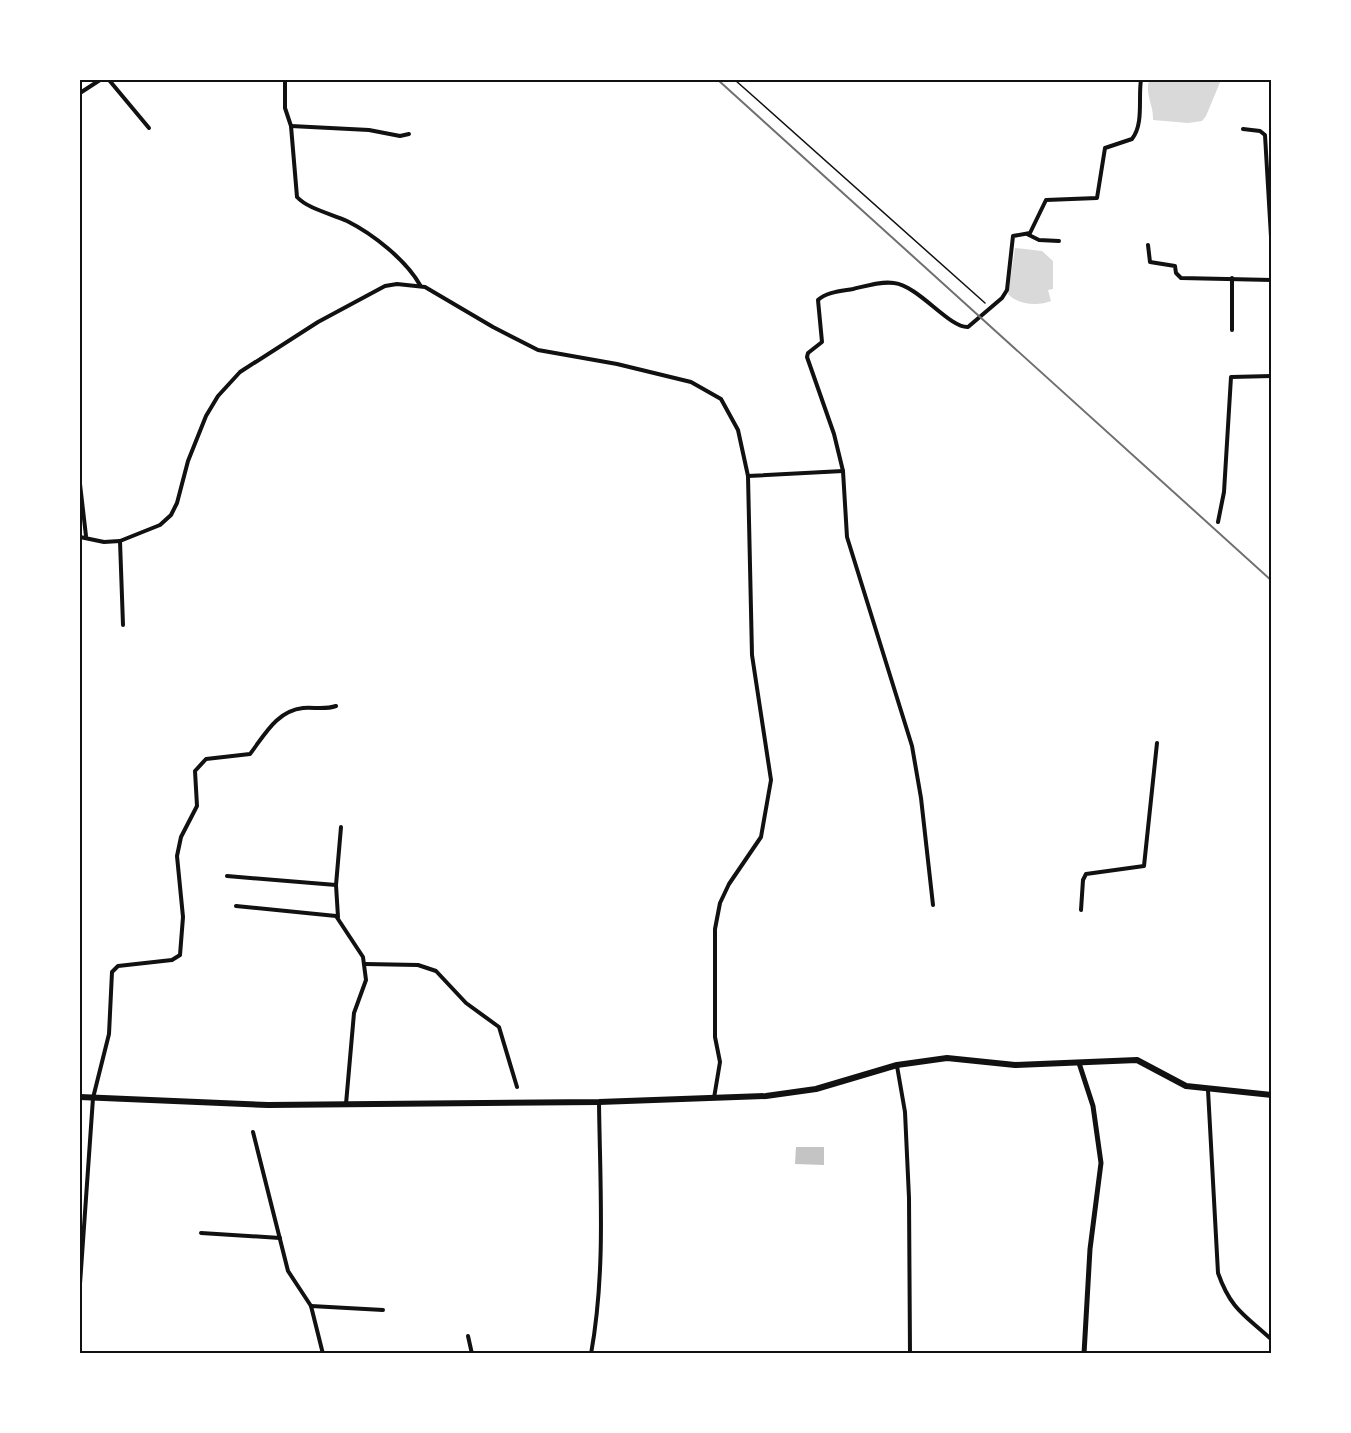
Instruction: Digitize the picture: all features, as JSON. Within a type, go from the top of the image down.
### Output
[{"type":"main road","points":[[80,1097],[268,1105],[599,1102],[714,1098],[816,1089],[897,1065],[946,1058],[1015,1065],[1137,1060],[1186,1086],[1272,1095]]},
{"type":"street","points":[[80,93],[100,80]]},
{"type":"street","points":[[109,80],[149,128]]},
{"type":"street","points":[[285,80],[285,108],[291,126],[299,200],[350,222],[412,272],[420,286]]},
{"type":"street","points":[[1027,234],[1036,225],[1047,200],[1097,198],[1100,164],[1105,148],[1132,139],[1139,127],[1138,99],[1141,80]]},
{"type":"street","points":[[291,126],[369,130],[400,136],[410,134]]},
{"type":"street","points":[[1243,129],[1260,130],[1265,135],[1272,254]]},
{"type":"street","points":[[933,905],[921,798],[912,746],[847,537],[843,471],[834,435],[807,357],[808,352],[822,342],[818,304],[822,296],[884,283],[902,284],[964,327],[968,327],[991,309],[1007,290],[1013,236],[1027,234],[1039,240],[1059,241]]},
{"type":"street","points":[[1148,245],[1150,262],[1175,266],[1178,276],[1272,280]]},
{"type":"street","points":[[1232,278],[1232,330]]},
{"type":"street","points":[[80,537],[86,536],[104,542],[120,541],[160,525],[171,515],[206,416],[218,396],[240,372],[318,322],[385,286],[397,284],[420,286],[538,350],[617,364],[691,382],[722,399],[738,430],[748,476],[752,655],[771,780],[762,837],[729,884],[720,903],[715,929],[715,1037],[720,1062],[714,1098]]},
{"type":"street","points":[[80,368],[80,484],[86,536]]},
{"type":"street","points":[[1218,522],[1224,492],[1231,377],[1272,375]]},
{"type":"street","points":[[748,476],[843,471]]},
{"type":"street","points":[[120,541],[123,625]]},
{"type":"street","points":[[80,1284],[93,1098],[109,1034],[112,972],[118,966],[172,960],[180,955],[183,916],[177,856],[181,837],[197,806],[195,771],[206,759],[250,754],[257,742],[284,714],[299,708],[328,709],[336,706]]},
{"type":"street","points":[[1081,910],[1086,874],[1144,866],[1157,743]]},
{"type":"street","points":[[341,827],[336,885],[338,918],[365,964],[366,980],[354,1012],[346,1104]]},
{"type":"street","points":[[227,876],[336,885]]},
{"type":"street","points":[[236,906],[324,914],[338,918]]},
{"type":"street","points":[[365,964],[418,965],[436,971],[466,1003],[499,1027],[517,1087]]},
{"type":"street","points":[[1079,1063],[1093,1106],[1101,1163],[1090,1249],[1084,1353]]},
{"type":"street","points":[[897,1065],[905,1113],[909,1198],[910,1353]]},
{"type":"street","points":[[1208,1090],[1218,1274],[1224,1292],[1236,1310],[1272,1340]]},
{"type":"street","points":[[591,1353],[597,1322],[601,1239],[599,1102]]},
{"type":"street","points":[[253,1132],[288,1271],[311,1306],[323,1353]]},
{"type":"street","points":[[201,1233],[280,1238]]},
{"type":"street","points":[[311,1306],[383,1310]]},
{"type":"street","points":[[468,1336],[472,1353]]},
{"type":"path","points":[[735,80],[991,309]]},
{"type":"shaded area","points":[[1149,80],[1221,80],[1206,116],[1202,121],[1188,123],[1153,120],[1148,91]]},
{"type":"shaded area","points":[[1015,248],[1042,251],[1053,261],[1053,289],[1048,290],[1051,301],[1028,304],[1008,294]]},
{"type":"building","points":[[796,1147],[824,1147],[824,1165],[795,1164]]},
{"type":"railway","points":[[718,80],[1272,581]]}]
